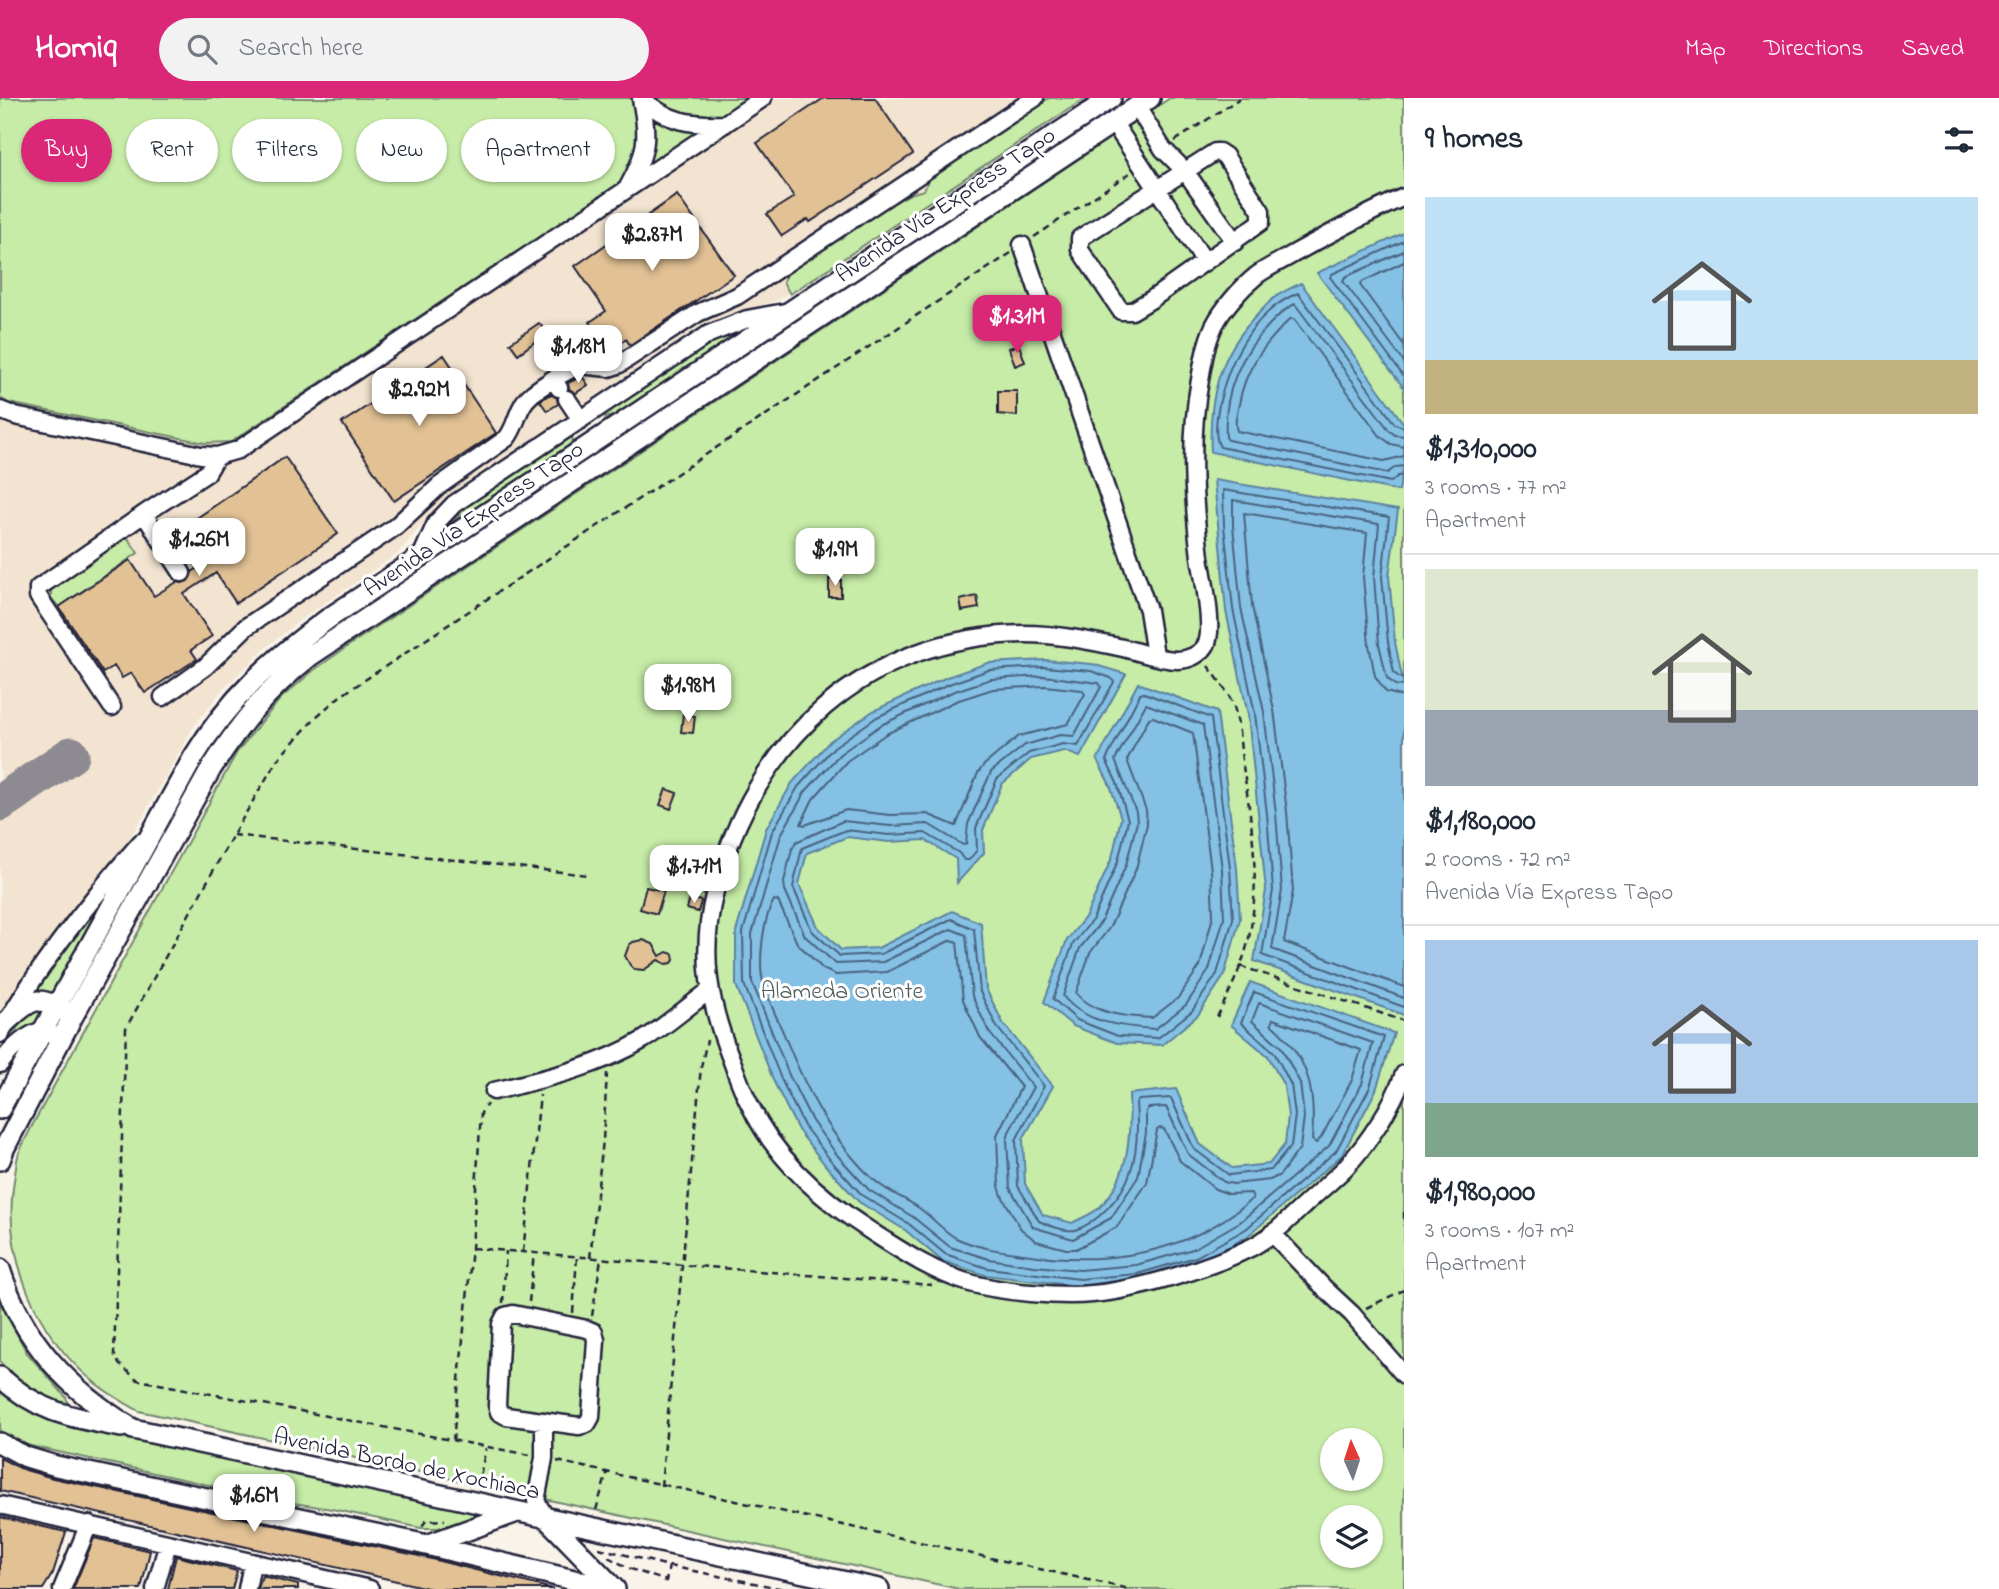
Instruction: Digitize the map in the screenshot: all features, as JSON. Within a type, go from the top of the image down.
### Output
[{"type":"main road","name":"Avenida Vía Express Tapo","points":[[3,1096],[43,1030],[204,739],[250,682],[295,643],[421,557],[1111,98]]},
{"type":"main road","name":"Avenida Vía Express Tapo","points":[[1,1154],[73,1016],[211,769],[235,732],[277,683],[310,656],[1143,102]]},
{"type":"main road","points":[[3,1028],[32,1001],[46,1000],[73,1016]]},
{"type":"main road","name":"Avenida Bordo de Xochiaca","points":[[0,1269],[27,1329],[54,1367],[99,1408],[133,1429],[517,1512],[541,1509],[878,1589]]},
{"type":"main road","points":[[0,1377],[38,1406],[73,1418],[133,1429]]},
{"type":"main road","points":[[0,1443],[26,1457],[56,1466],[426,1545],[613,1589]]},
{"type":"main road","points":[[541,1509],[613,1589]]},
{"type":"main road","points":[[426,1545],[517,1512]]},
{"type":"street","points":[[0,410],[15,416],[201,455],[218,456],[238,450],[763,98]]},
{"type":"street","points":[[163,697],[205,667],[246,628],[395,527],[439,486],[507,438],[529,396],[560,389],[579,365],[609,368],[618,365],[698,313],[737,296],[1035,98]]},
{"type":"street","points":[[641,99],[662,115],[678,122],[699,125],[725,124]]},
{"type":"street","points":[[626,191],[640,164],[645,144],[647,127],[641,99]]},
{"type":"street","points":[[1143,102],[1164,149],[1185,171],[1235,242]]},
{"type":"street","points":[[1113,121],[1205,262]]},
{"type":"street","points":[[1219,152],[1225,156],[1263,215],[1258,225],[1235,242],[1129,313],[1118,308],[1079,246],[1080,238],[1158,189],[1219,152]]},
{"type":"street","points":[[1404,197],[1328,235],[1256,276],[1231,301],[1214,325],[1205,351],[1193,428],[1192,472],[1196,525],[1209,627],[1206,645],[1198,654],[1178,660],[1093,641],[1028,634],[977,637],[916,653],[883,667],[846,689],[812,716],[774,760],[747,805],[733,837],[715,891],[706,943],[709,991],[715,1013],[750,1107],[787,1163],[845,1214],[869,1230],[933,1269],[972,1284],[1005,1290],[1091,1295],[1193,1269],[1253,1246],[1272,1233],[1346,1167],[1379,1122],[1404,1074]]},
{"type":"street","points":[[1022,245],[1148,610],[1155,655]]},
{"type":"street","points":[[421,557],[436,523],[454,504],[709,334],[747,319],[791,312]]},
{"type":"street","points":[[560,389],[581,421]]},
{"type":"street","points":[[112,708],[36,592],[144,513],[207,473],[218,456]]},
{"type":"street","points":[[144,513],[182,573]]},
{"type":"street","points":[[3,1028],[33,978],[113,873],[156,824]]},
{"type":"street","points":[[494,1091],[607,1058],[643,1040],[709,991]]},
{"type":"street","points":[[0,1064],[22,1040],[43,1030],[61,1039]]},
{"type":"street","points":[[1272,1233],[1352,1314],[1404,1375]]},
{"type":"street","points":[[513,1314],[590,1330],[596,1340],[590,1421],[579,1426],[506,1416],[498,1409],[501,1324],[505,1317],[513,1314]]},
{"type":"street","points":[[541,1509],[544,1421]]},
{"type":"street","points":[[0,1505],[341,1586],[370,1589]]},
{"type":"street","points":[[62,1589],[89,1524]]},
{"type":"street","points":[[155,1589],[168,1543]]},
{"type":"street","points":[[247,1589],[253,1564]]},
{"type":"path","points":[[1164,149],[1240,98]]},
{"type":"path","points":[[1129,1589],[544,1458],[138,1380],[118,1364],[114,1354],[125,1028],[277,760],[316,717],[339,697],[1141,165]]},
{"type":"path","points":[[1198,654],[1228,692],[1235,709],[1250,812],[1253,870],[1248,941],[1231,991],[1215,1021]]},
{"type":"path","points":[[233,835],[588,875]]},
{"type":"path","points":[[1240,966],[1404,1021]]},
{"type":"path","points":[[661,1486],[701,1067],[715,1013]]},
{"type":"path","points":[[590,1258],[603,1140],[607,1058]]},
{"type":"path","points":[[523,1252],[541,1079]]},
{"type":"path","points":[[453,1441],[472,1248],[481,1113],[494,1091]]},
{"type":"path","points":[[1404,1212],[1404,1226]]},
{"type":"path","points":[[472,1248],[938,1286],[950,1285],[960,1279]]},
{"type":"path","points":[[505,1317],[503,1300],[506,1251]]},
{"type":"path","points":[[527,1317],[534,1253]]},
{"type":"path","points":[[572,1326],[577,1257]]},
{"type":"path","points":[[590,1330],[601,1259]]},
{"type":"path","points":[[1352,1314],[1404,1290]]},
{"type":"path","points":[[599,1548],[670,1566],[784,1589]]},
{"type":"path","points":[[609,1558],[666,1581],[670,1566]]},
{"type":"shaded area","points":[[0,98],[1081,98],[778,300],[704,324],[448,495],[397,554],[303,618],[269,645],[222,690],[194,726],[135,830],[0,1011]]},
{"type":"green space","points":[[0,98],[748,98],[231,442],[205,443],[9,403],[0,398]]},
{"type":"green space","points":[[1049,98],[1086,98],[790,294],[783,282],[787,274],[876,212],[910,194],[924,190],[933,171]]},
{"type":"green space","name":"Alameda Oriente","points":[[1170,98],[1404,98],[1404,1589],[959,1589],[139,1411],[94,1382],[73,1363],[55,1341],[27,1291],[13,1236],[12,1208],[17,1159],[33,1124],[237,752],[280,699],[314,670]]},
{"type":"green space","points":[[741,332],[742,334],[620,414],[605,418],[606,413],[712,342]]},
{"type":"green space","points":[[572,437],[573,441],[554,461],[449,526],[467,506]]},
{"type":"green space","points":[[124,536],[138,553],[59,607],[51,598],[51,588]]},
{"type":"green space","points":[[91,917],[95,920],[54,994],[32,992],[86,920]]},
{"type":"green space","points":[[44,1008],[40,1022],[0,1058],[0,1051],[19,1025]]},
{"type":"green space","points":[[0,1302],[27,1353],[66,1397],[68,1403],[50,1401],[41,1396],[22,1383],[0,1362]]},
{"type":"green space","points":[[0,1389],[33,1412],[61,1423],[472,1510],[476,1511],[477,1516],[438,1528],[421,1528],[287,1502],[22,1444],[0,1432]]},
{"type":"water","points":[[1404,233],[1404,388],[1317,273]]},
{"type":"water","points":[[1301,283],[1404,424],[1404,464],[1399,491],[1211,452],[1214,395],[1225,361],[1245,329],[1269,302]]},
{"type":"water","points":[[1214,480],[1398,510],[1389,576],[1395,642],[1404,687],[1404,1015],[1254,961],[1266,890],[1248,715],[1226,611]]},
{"type":"water","points":[[1045,660],[1092,664],[1126,674],[1080,757],[1064,751],[1031,759],[1002,784],[983,830],[984,853],[957,883],[956,859],[925,840],[889,842],[847,837],[807,853],[799,884],[818,927],[841,950],[878,948],[952,911],[981,923],[986,989],[1003,1023],[1053,1086],[1023,1139],[1025,1184],[1043,1215],[1072,1223],[1097,1209],[1110,1195],[1123,1168],[1129,1139],[1129,1094],[1176,1089],[1200,1144],[1232,1168],[1269,1164],[1285,1144],[1288,1116],[1284,1086],[1268,1056],[1231,1025],[1250,982],[1394,1033],[1376,1090],[1342,1155],[1249,1235],[1199,1264],[1139,1281],[1080,1286],[985,1275],[942,1261],[905,1230],[859,1202],[798,1130],[774,1082],[736,985],[736,932],[766,829],[792,783],[830,741],[873,711],[947,677],[988,663]]},
{"type":"water","points":[[1138,683],[1217,712],[1237,868],[1240,919],[1224,976],[1198,1015],[1162,1045],[1117,1043],[1073,1026],[1044,1002],[1067,940],[1086,916],[1112,858],[1121,818],[1110,785],[1097,760]]},
{"type":"building","points":[[824,98],[875,98],[913,154],[810,222],[808,219],[782,236],[767,214],[794,197],[757,143]]},
{"type":"building","points":[[677,195],[734,275],[630,345],[626,339],[610,350],[590,322],[606,311],[575,266]]},
{"type":"building","points":[[539,323],[547,333],[518,354],[510,343]]},
{"type":"building","points":[[1019,345],[1025,362],[1015,366],[1009,348]]},
{"type":"building","points":[[444,355],[496,433],[394,501],[342,423]]},
{"type":"building","points":[[582,376],[588,385],[576,393],[569,389],[568,383]]},
{"type":"building","points":[[998,391],[1017,391],[1017,416],[998,414]]},
{"type":"building","points":[[550,394],[557,398],[558,404],[547,411],[540,401]]},
{"type":"building","points":[[285,457],[338,534],[236,603],[216,573],[184,594],[212,636],[191,650],[197,659],[145,693],[131,673],[122,678],[114,666],[103,673],[59,607],[130,560],[154,596],[177,582],[188,581],[192,572],[208,562],[184,527]]},
{"type":"building","points":[[829,579],[841,579],[841,597],[829,597]]},
{"type":"building","points":[[977,596],[979,608],[962,611],[960,600]]},
{"type":"building","points":[[683,714],[695,716],[693,733],[681,732]]},
{"type":"building","points":[[666,789],[677,793],[671,809],[660,805]]},
{"type":"building","points":[[646,887],[664,891],[657,914],[640,909]]},
{"type":"building","points":[[690,898],[701,901],[698,912],[687,909]]},
{"type":"building","points":[[643,940],[653,944],[660,956],[667,952],[673,954],[672,963],[666,964],[658,960],[644,970],[634,969],[625,956],[629,945]]},
{"type":"building","points":[[0,1458],[22,1469],[53,1478],[415,1555],[553,1589],[432,1589],[0,1491]]},
{"type":"building","points":[[0,1517],[66,1532],[53,1573],[43,1589],[0,1589]]},
{"type":"building","points":[[94,1538],[150,1551],[141,1589],[73,1589]]},
{"type":"building","points":[[176,1556],[237,1571],[232,1589],[168,1589]]},
{"type":"building","points":[[262,1576],[298,1585],[298,1589],[258,1589]]},
{"type":"taxiway","points":[[0,803],[71,755]]}]
